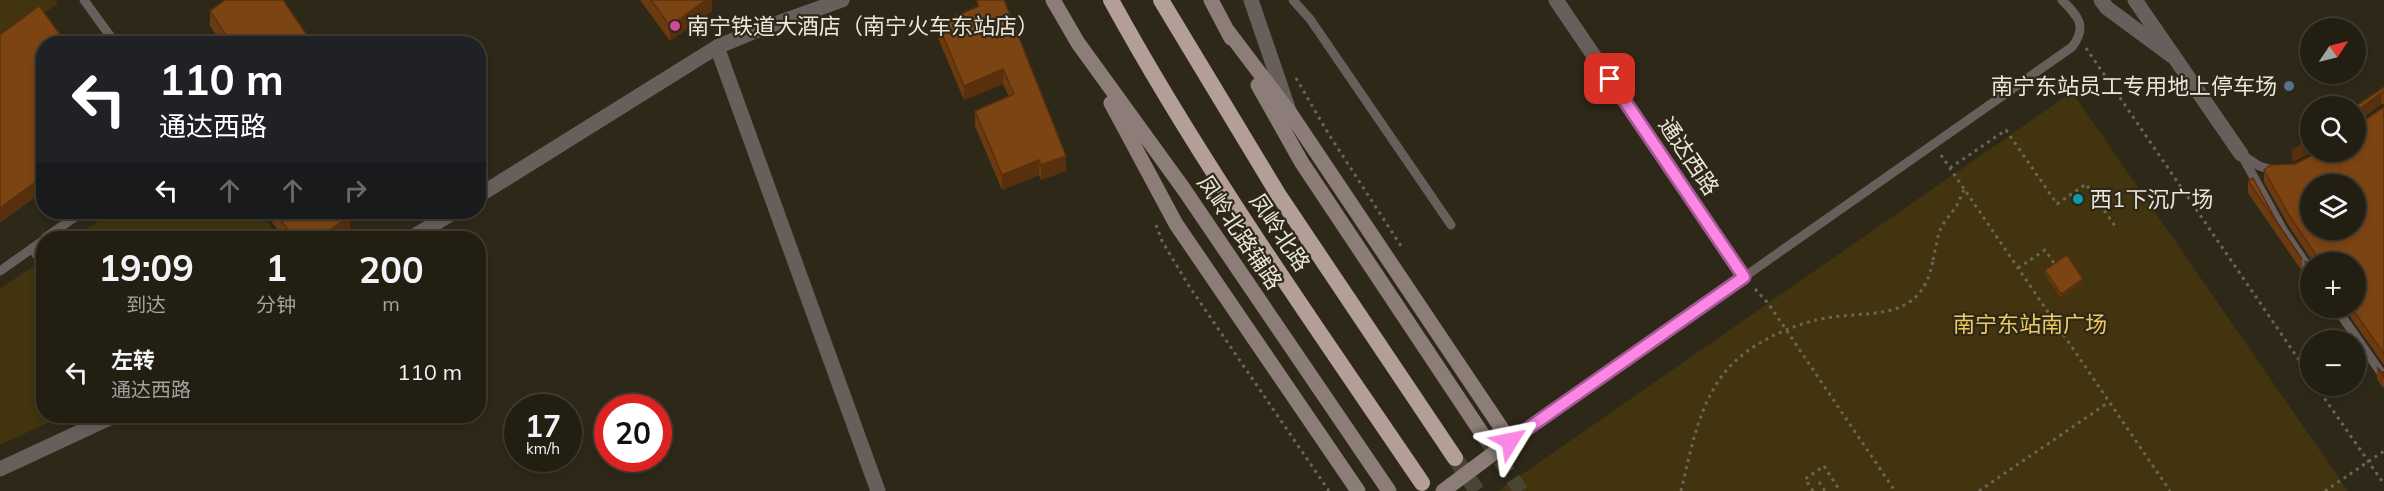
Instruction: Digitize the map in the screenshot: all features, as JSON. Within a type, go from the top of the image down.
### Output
[{"type":"highway","name":"凤岭北路","points":[[1111,0],[1134,42],[1244,220],[1422,483]]},
{"type":"highway","name":"凤岭北路","points":[[1161,0],[1278,194],[1455,458]]},
{"type":"main road","name":"凤岭北路辅路","points":[[1053,0],[1078,43],[1183,188],[1389,491]]},
{"type":"main road","points":[[1211,0],[1302,163],[1485,438]]},
{"type":"main road","points":[[1227,30],[1290,113],[1510,441],[1443,491]]},
{"type":"main road","points":[[1078,43],[1176,224],[1358,491]]},
{"type":"street","points":[[486,191],[717,47],[842,0]]},
{"type":"street","points":[[1251,0],[1290,113]]},
{"type":"street","name":"通达西路","points":[[1556,0],[1744,277]]},
{"type":"street","points":[[2102,0],[2107,8],[2175,58]]},
{"type":"street","points":[[2135,0],[2241,154]]},
{"type":"street","points":[[717,47],[878,491]]},
{"type":"street","points":[[423,231],[442,219]]},
{"type":"street","points":[[0,469],[99,423]]},
{"type":"lane","points":[[84,0],[110,36]]},
{"type":"lane","points":[[1293,0],[1310,19],[1451,225]]},
{"type":"lane","points":[[1510,441],[2072,47],[2079,38],[2078,16],[2062,0]]},
{"type":"lane","points":[[2241,154],[2259,166],[2276,171],[2284,170]]},
{"type":"lane","points":[[2241,154],[2283,230],[2300,255]]},
{"type":"lane","points":[[55,231],[72,219]]},
{"type":"lane","points":[[0,271],[36,245]]},
{"type":"lane","points":[[32,248],[36,254]]},
{"type":"lane","points":[[2343,318],[2384,376]]},
{"type":"path","points":[[2079,38],[2300,361]]},
{"type":"path","points":[[1293,72],[1328,134],[1405,252]]},
{"type":"path","points":[[1950,168],[2006,129],[2056,204],[2086,184],[2115,226]]},
{"type":"path","points":[[1933,144],[2170,491]]},
{"type":"path","points":[[1681,491],[1698,423],[1713,390],[1727,370],[1752,348],[1778,334],[1816,320],[1887,312],[1903,307],[1918,297],[1930,277],[1939,232],[1956,207],[1964,190]]},
{"type":"path","points":[[2018,268],[2045,250],[2056,266]]},
{"type":"path","points":[[1744,277],[1768,303],[1895,491]]},
{"type":"path","points":[[2323,396],[2384,484]]},
{"type":"path","points":[[1979,491],[2109,402]]},
{"type":"path","points":[[2325,491],[2384,451]]},
{"type":"path","points":[[1813,491],[1805,479],[1824,466],[1840,491]]},
{"type":"path","points":[[1819,482],[1825,491]]},
{"type":"green space","points":[[0,0],[56,0],[58,3],[0,46]]},
{"type":"green space","name":"南宁东站南广场","points":[[2072,92],[2348,491],[1498,491]]},
{"type":"green space","points":[[102,219],[266,219],[273,231],[84,231]]},
{"type":"green space","points":[[36,264],[36,423],[47,423],[0,445],[0,289]]},
{"type":"building","points":[[225,0],[283,0],[308,36],[227,36],[210,11]]},
{"type":"building","points":[[651,0],[706,0],[670,26]]},
{"type":"building","points":[[1004,0],[1066,156],[1041,165],[1039,160],[1002,175],[975,111],[1014,94],[1003,69],[964,86],[938,24],[979,6],[977,1]]},
{"type":"building","points":[[39,6],[61,36],[36,36],[36,182],[0,208],[0,35]]},
{"type":"building","points":[[2384,87],[2384,92],[2366,104],[2366,99]]},
{"type":"building","points":[[2384,107],[2384,354],[2359,318],[2366,318],[2366,252],[2314,252],[2306,240],[2366,240],[2366,174],[2300,174],[2300,231],[2264,170],[2271,165],[2295,164],[2300,162],[2366,162],[2366,119]]},
{"type":"building","points":[[2253,178],[2277,222],[2300,256],[2248,181]]},
{"type":"building","points":[[280,219],[346,219],[328,231],[289,231]]},
{"type":"building","points":[[2067,255],[2083,279],[2061,294],[2045,270]]},
{"type":"tunnel","points":[[1487,441],[1521,491]]},
{"type":"tunnel","points":[[1455,458],[1477,491]]},
{"type":"place","name":"南宁铁道大酒店（南宁火车东站店）","points":[[675,26]]},
{"type":"place","name":"南宁东站员工专用地上停车场","points":[[2289,86]]},
{"type":"place","name":"西1下沉广场","points":[[2078,199]]},
{"type":"route","points":[[1510,441],[1744,277],[1610,79]]}]
